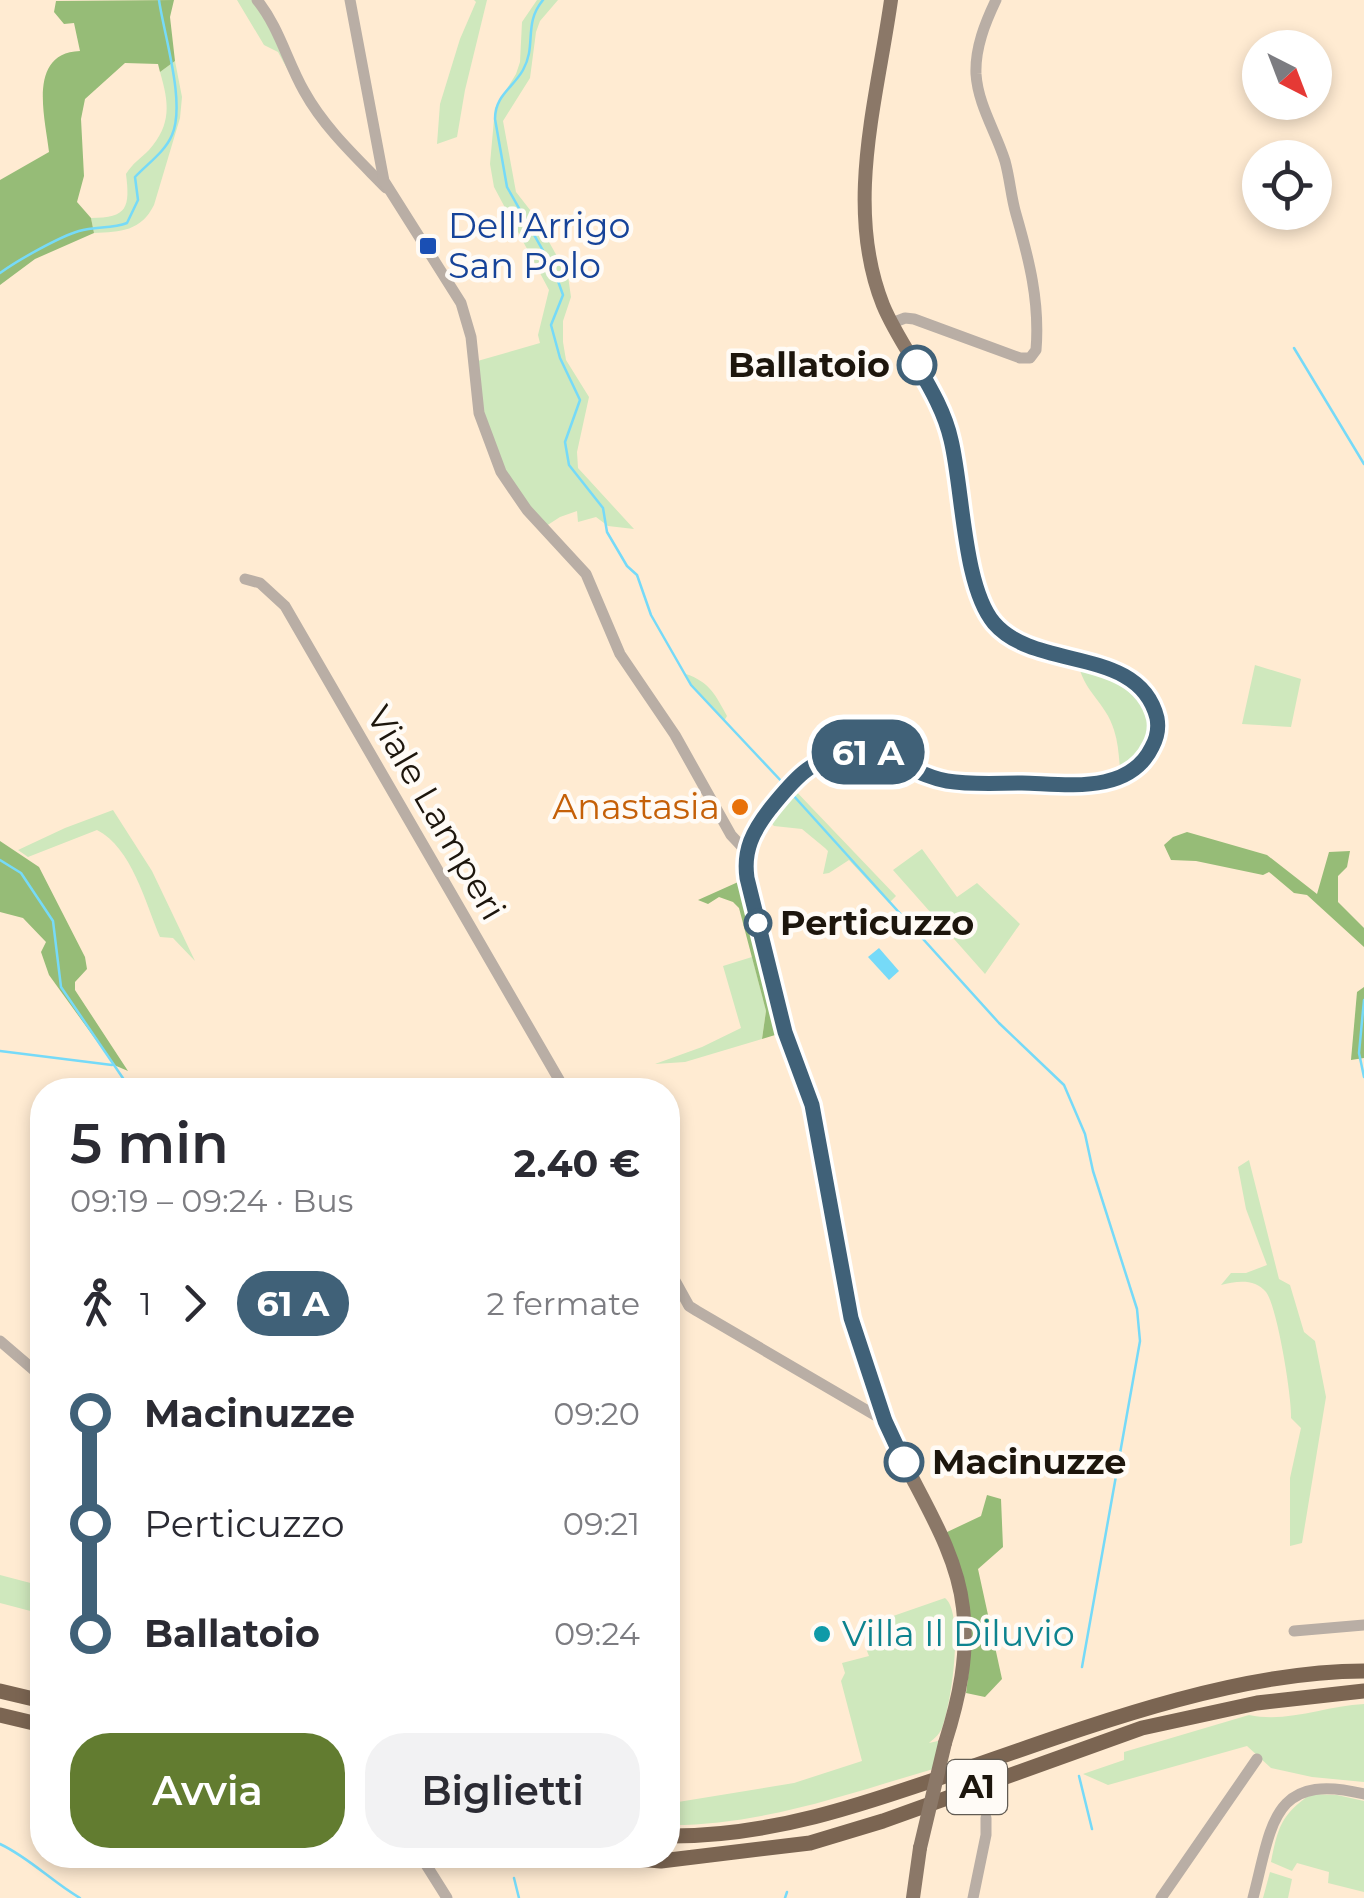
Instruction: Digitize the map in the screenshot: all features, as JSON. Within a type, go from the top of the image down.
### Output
[{"type":"highway","name":"A1","points":[[680,1836],[732,1834],[788,1825],[868,1804],[1139,1712],[1255,1682],[1364,1671]]},
{"type":"highway","points":[[0,1691],[30,1699]]},
{"type":"highway","name":"A1","points":[[680,1859],[810,1843],[1142,1728],[1257,1702],[1364,1691]]},
{"type":"highway","points":[[0,1715],[30,1723]]},
{"type":"main road","points":[[891,0],[864,186],[863,220],[873,276],[892,323],[935,395],[948,428],[976,590],[995,624],[1021,642],[1126,677],[1150,703],[1158,733],[1148,757],[1139,766],[1125,776],[1093,784],[942,780],[890,756],[861,752],[830,756],[814,764],[786,790],[759,824],[746,851],[749,886],[785,1032],[812,1105],[851,1318],[885,1421],[940,1535],[960,1590],[964,1644],[961,1682],[920,1848],[913,1898]]},
{"type":"street","points":[[257,0],[267,12],[304,92],[336,138],[388,190],[462,303],[471,337],[479,412],[500,472],[527,510],[586,574],[620,654],[674,735],[731,835],[746,851]]},
{"type":"street","points":[[350,0],[388,190]]},
{"type":"street","points":[[892,323],[914,319],[1020,358],[1030,358],[1036,350],[1034,284],[1028,246],[976,74],[984,24],[996,0]]},
{"type":"street","name":"Viale Lamperi","points":[[244,579],[260,583],[285,606],[559,1078]]},
{"type":"street","points":[[680,1290],[689,1306],[885,1421]]},
{"type":"street","points":[[0,1341],[30,1366]]},
{"type":"street","points":[[1294,1631],[1364,1625]]},
{"type":"street","points":[[1161,1898],[1256,1759]]},
{"type":"street","points":[[1253,1898],[1271,1828],[1285,1804],[1298,1794],[1324,1786],[1364,1794]]},
{"type":"street","points":[[973,1898],[986,1818]]},
{"type":"street","points":[[428,1868],[447,1898]]},
{"type":"green space","points":[[174,0],[170,17],[175,61],[160,72],[158,64],[125,63],[85,99],[81,119],[84,176],[77,202],[91,218],[94,233],[35,259],[0,285],[0,180],[49,152],[43,105],[46,75],[63,54],[80,51],[74,23],[64,24],[54,12],[56,1]]},
{"type":"green space","points":[[237,0],[257,0],[289,72],[278,52],[264,45]]},
{"type":"green space","points":[[474,0],[487,0],[457,137],[437,144],[440,104]]},
{"type":"green space","points":[[537,0],[558,0],[540,21],[530,78],[503,121],[516,192],[534,215],[568,276],[571,297],[563,321],[566,360],[589,397],[577,452],[578,468],[634,529],[608,526],[596,517],[578,522],[577,511],[543,528],[501,472],[479,413],[474,362],[540,343],[538,335],[549,290],[494,187],[490,164],[495,108],[516,74],[522,22]]},
{"type":"green space","points":[[175,61],[182,97],[180,118],[154,205],[136,225],[94,233],[91,218],[113,216],[124,208],[126,174],[162,131],[167,103],[160,72]]},
{"type":"green space","points":[[1078,661],[1139,688],[1158,733],[1121,777],[1114,730],[1084,680]]},
{"type":"green space","points":[[1255,665],[1301,679],[1291,727],[1242,724]]},
{"type":"green space","points":[[686,674],[711,690],[727,716],[724,721],[691,685]]},
{"type":"green space","points":[[790,785],[896,896],[889,903],[849,860],[823,874],[828,851],[802,829],[774,826],[765,816]]},
{"type":"green space","points":[[113,810],[152,871],[195,961],[173,938],[160,937],[120,849],[97,830],[28,857],[18,850]]},
{"type":"green space","points":[[1187,832],[1267,855],[1317,894],[1329,852],[1350,851],[1347,867],[1338,876],[1338,902],[1364,928],[1364,947],[1307,895],[1294,893],[1269,872],[1263,875],[1196,861],[1171,860],[1164,845]]},
{"type":"green space","points":[[0,841],[39,867],[85,957],[87,969],[75,982],[75,990],[128,1071],[114,1065],[49,975],[41,952],[46,942],[23,918],[0,912]]},
{"type":"green space","points":[[922,849],[957,897],[977,883],[1020,924],[985,974],[893,870]]},
{"type":"green space","points":[[747,878],[785,1032],[762,1039],[766,1011],[739,908],[719,897],[708,904],[698,900]]},
{"type":"green space","points":[[752,957],[766,1011],[762,1039],[685,1062],[655,1064],[741,1028],[723,966]]},
{"type":"green space","points":[[1364,987],[1364,1058],[1351,1060],[1357,992]]},
{"type":"green space","points":[[1249,1160],[1279,1279],[1290,1285],[1304,1332],[1315,1341],[1326,1397],[1302,1543],[1290,1546],[1290,1478],[1301,1428],[1291,1418],[1275,1315],[1266,1292],[1256,1284],[1221,1285],[1231,1273],[1246,1273],[1267,1265],[1246,1209],[1238,1167]]},
{"type":"green space","points":[[987,1495],[1001,1499],[1003,1547],[978,1569],[1002,1679],[985,1697],[966,1693],[969,1611],[961,1573],[945,1533],[981,1516]]},
{"type":"green space","points":[[0,1575],[30,1583],[30,1611],[0,1603]]},
{"type":"green space","points":[[945,1598],[951,1607],[955,1638],[953,1677],[942,1728],[929,1743],[947,1739],[940,1767],[772,1814],[680,1825],[680,1802],[794,1783],[862,1761],[841,1681],[845,1673],[842,1663],[869,1656],[867,1651],[876,1640],[873,1623]]},
{"type":"green space","points":[[1364,1704],[1364,1782],[1271,1768],[1247,1746],[1108,1785],[1083,1774],[1124,1760],[1124,1752],[1249,1715],[1292,1716]]},
{"type":"green space","points":[[1311,1794],[1364,1801],[1364,1892],[1328,1883],[1329,1872],[1297,1863],[1292,1871],[1271,1862],[1282,1823]]},
{"type":"green space","points":[[1270,1872],[1292,1879],[1288,1898],[1263,1898]]},
{"type":"water","points":[[879,948],[899,971],[889,980],[868,957]]},
{"type":"waterway","points":[[0,273],[71,234],[127,223],[138,200],[135,177],[165,147],[176,121],[173,69],[159,0]]},
{"type":"waterway","points":[[543,0],[533,18],[527,61],[501,98],[495,119],[507,187],[554,270],[563,295],[551,325],[560,358],[580,400],[565,442],[569,465],[603,508],[607,532],[627,566],[637,575],[651,615],[691,685],[784,784]]},
{"type":"waterway","points":[[1294,348],[1364,464]]},
{"type":"waterway","points":[[792,794],[999,1023],[1064,1085],[1085,1134],[1137,1309],[1140,1341],[1082,1667]]},
{"type":"waterway","points":[[0,860],[21,873],[53,921],[61,987],[123,1078]]},
{"type":"waterway","points":[[1364,1000],[1359,1053],[1364,1077]]},
{"type":"waterway","points":[[0,1051],[112,1065]]},
{"type":"waterway","points":[[1079,1776],[1092,1829]]},
{"type":"waterway","points":[[0,1844],[30,1863]]},
{"type":"waterway","points":[[37,1868],[80,1898]]},
{"type":"waterway","points":[[514,1878],[519,1898]]},
{"type":"waterway","points":[[785,1898],[787,1892]]},
{"type":"bus line","points":[[904,1462],[885,1421],[851,1318],[812,1105],[785,1032],[747,878],[745,859],[750,837],[794,780],[830,756],[846,752],[890,756],[942,780],[964,783],[1093,784],[1125,776],[1139,766],[1148,757],[1158,733],[1150,703],[1126,677],[1110,669],[1039,651],[1007,634],[984,608],[976,590],[951,438],[935,395],[917,365]]},
{"type":"place","name":"Dell'Arrigo San Polo","points":[[428,246]]},
{"type":"place","name":"Ballatoio","points":[[917,365]]},
{"type":"place","name":"Anastasia","points":[[740,807]]},
{"type":"place","name":"Perticuzzo","points":[[758,923]]},
{"type":"place","name":"Macinuzze","points":[[904,1462]]},
{"type":"place","name":"Villa Il Diluvio","points":[[822,1634]]}]
